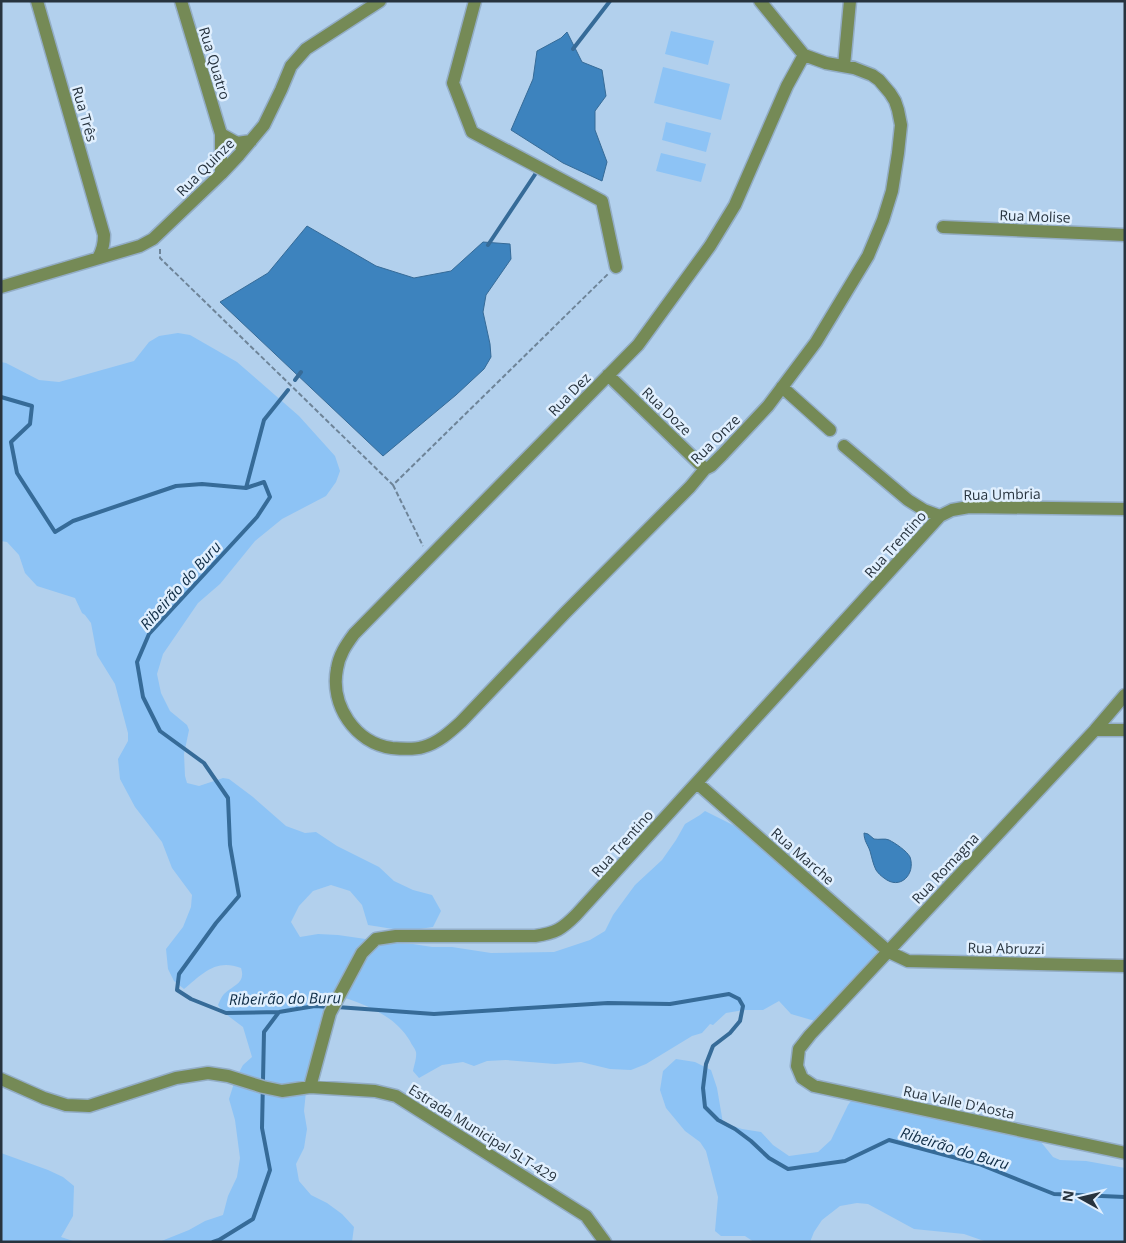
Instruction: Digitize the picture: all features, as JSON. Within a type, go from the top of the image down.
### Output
[{"type":"street","name":"Rua Três","points":[[37,1],[104,235]]},
{"type":"street","name":"Rua Quatro","points":[[181,1],[220,134],[221,174]]},
{"type":"street","name":"Rua Quinze","points":[[1,287],[140,246],[153,239],[221,174],[251,141],[264,124],[281,90],[290,66],[306,49],[380,1]]},
{"type":"street","points":[[475,1],[453,83],[472,132],[602,201],[616,267]]},
{"type":"street","points":[[760,1],[804,55]]},
{"type":"street","points":[[844,66],[850,1]]},
{"type":"street","name":"Rua Onze","points":[[350,723],[362,735],[377,744],[402,749],[423,747],[445,736],[461,722],[690,487],[705,469],[722,455],[768,406],[816,342],[868,256],[883,220],[892,191],[900,136],[900,117],[890,93],[872,75],[854,68],[826,63],[804,55]]},
{"type":"street","name":"Rua Dez","points":[[350,723],[338,698],[336,678],[337,667],[343,651],[354,634],[638,345],[710,246],[735,206],[787,86],[804,55]]},
{"type":"street","points":[[220,134],[237,143],[251,141]]},
{"type":"street","name":"Rua Molise","points":[[944,228],[1125,235]]},
{"type":"street","points":[[104,235],[109,242],[126,250]]},
{"type":"street","points":[[98,258],[102,252],[104,235]]},
{"type":"street","name":"Rua Doze","points":[[608,375],[705,469]]},
{"type":"street","points":[[782,387],[830,430]]},
{"type":"street","points":[[844,446],[908,500],[924,510],[940,516]]},
{"type":"street","name":"Rua Umbria","points":[[940,516],[952,510],[969,507],[1125,509]]},
{"type":"street","name":"Rua Trentino","points":[[310,1087],[330,1013],[362,952],[376,939],[396,936],[535,936],[549,934],[562,928],[576,915],[940,516]]},
{"type":"street","name":"Rua Romagna","points":[[797,1066],[799,1049],[810,1036],[1125,695]]},
{"type":"street","points":[[1094,730],[1125,730]]},
{"type":"street","name":"Rua Marche","points":[[697,783],[888,952]]},
{"type":"street","name":"Rua Abruzzi","points":[[888,952],[908,961],[1125,966]]},
{"type":"street","name":"Rua Valle D'Aosta","points":[[797,1066],[802,1078],[814,1086],[1125,1153]]},
{"type":"street","name":"Estrada Municipal SLT-429","points":[[1,1079],[44,1098],[66,1105],[89,1106],[176,1078],[208,1073],[228,1076],[263,1087],[282,1090],[310,1087],[375,1091],[396,1096],[586,1216],[605,1242]]},
{"type":"path","points":[[160,248],[160,258],[393,485],[429,558]]},
{"type":"path","points":[[393,485],[616,267]]},
{"type":"shaded area","points":[[671,31],[714,41],[708,65],[665,54]]},
{"type":"shaded area","points":[[567,32],[582,62],[602,70],[606,96],[595,111],[595,130],[607,162],[602,181],[563,163],[511,130],[533,79],[537,51],[561,38]]},
{"type":"shaded area","points":[[663,67],[730,84],[721,120],[654,103]]},
{"type":"shaded area","points":[[666,122],[711,133],[706,152],[662,140]]},
{"type":"shaded area","points":[[661,153],[706,164],[701,182],[656,171]]},
{"type":"shaded area","points":[[307,226],[376,266],[414,278],[451,271],[483,242],[510,244],[511,259],[486,295],[483,312],[491,357],[484,369],[383,456],[220,302],[268,273]]},
{"type":"shaded area","points":[[178,333],[190,335],[237,362],[299,416],[335,456],[340,471],[336,482],[326,496],[282,519],[255,541],[220,584],[198,603],[163,654],[157,674],[161,693],[170,711],[187,725],[189,730],[184,754],[187,783],[199,786],[223,778],[229,779],[286,826],[305,833],[316,832],[337,846],[379,867],[394,881],[413,890],[432,895],[441,911],[433,927],[406,931],[368,925],[362,905],[350,891],[331,885],[313,891],[299,906],[291,922],[300,937],[318,934],[338,935],[393,943],[452,947],[491,953],[554,952],[590,940],[605,931],[613,915],[635,885],[662,860],[685,824],[705,811],[741,829],[883,949],[857,991],[840,994],[829,1009],[815,1021],[791,1014],[779,1001],[763,1010],[744,1010],[726,1013],[713,1025],[710,1024],[702,1033],[692,1036],[646,1064],[631,1070],[610,1069],[581,1062],[555,1064],[506,1060],[487,1061],[474,1066],[463,1062],[442,1065],[419,1078],[413,1071],[416,1052],[397,1025],[381,1014],[345,998],[335,1003],[322,1015],[308,1072],[304,1111],[307,1129],[304,1148],[296,1164],[299,1181],[311,1195],[327,1203],[342,1214],[354,1227],[352,1242],[159,1242],[223,1215],[228,1196],[237,1177],[240,1158],[235,1120],[229,1099],[235,1080],[243,1065],[252,1057],[243,1027],[223,1012],[218,1005],[224,994],[240,980],[242,973],[241,968],[232,965],[217,966],[203,973],[184,989],[174,981],[168,969],[166,949],[183,927],[191,907],[192,895],[172,868],[162,842],[135,807],[120,779],[118,759],[128,741],[128,733],[115,684],[97,655],[91,623],[82,613],[75,598],[37,586],[25,573],[19,555],[7,542],[1,541],[1,362],[39,380],[59,382],[134,361],[149,342],[159,336]]},
{"type":"shaded area","points":[[864,833],[874,839],[889,840],[906,852],[910,857],[911,869],[905,879],[896,883],[890,882],[876,870]]},
{"type":"shaded area","points":[[676,1059],[695,1062],[711,1070],[717,1088],[723,1123],[761,1132],[773,1145],[789,1156],[818,1152],[831,1140],[848,1105],[859,1090],[1024,1134],[1041,1142],[1053,1157],[1060,1160],[1086,1161],[1125,1168],[1125,1242],[987,1242],[964,1234],[914,1229],[868,1204],[857,1203],[840,1206],[822,1220],[810,1242],[754,1242],[745,1236],[721,1236],[715,1231],[718,1197],[706,1151],[700,1142],[685,1131],[666,1108],[660,1090],[663,1071]]},
{"type":"shaded area","points":[[1,1153],[48,1170],[63,1177],[74,1186],[73,1216],[61,1237],[76,1242],[1,1242]]},
{"type":"waterway","points":[[573,49],[610,1]]},
{"type":"waterway","points":[[488,245],[538,170]]},
{"type":"waterway","points":[[295,380],[301,372]]},
{"type":"waterway","points":[[246,488],[264,420],[288,390]]},
{"type":"waterway","name":"Ribeirão do Buru","points":[[1,397],[32,406],[30,424],[11,442],[17,473],[55,532],[73,521],[176,486],[202,484],[246,488],[264,482],[270,497],[257,517],[149,634],[137,662],[143,697],[160,731],[204,763],[228,798],[230,845],[239,896],[216,923],[179,974],[177,990],[191,999],[226,1013],[279,1012],[315,1006],[330,1007]]},
{"type":"waterway","name":"Ribeirão do Buru","points":[[337,1007],[434,1014],[608,1003],[670,1004],[729,994],[739,999],[743,1006],[740,1021],[730,1033],[713,1046],[706,1064],[703,1088],[705,1107],[718,1120],[735,1129],[769,1158],[788,1169],[845,1161],[889,1140],[979,1164],[1054,1194],[1125,1197]]},
{"type":"waterway","points":[[213,1242],[253,1219],[270,1170],[262,1128],[264,1032],[279,1012]]}]
